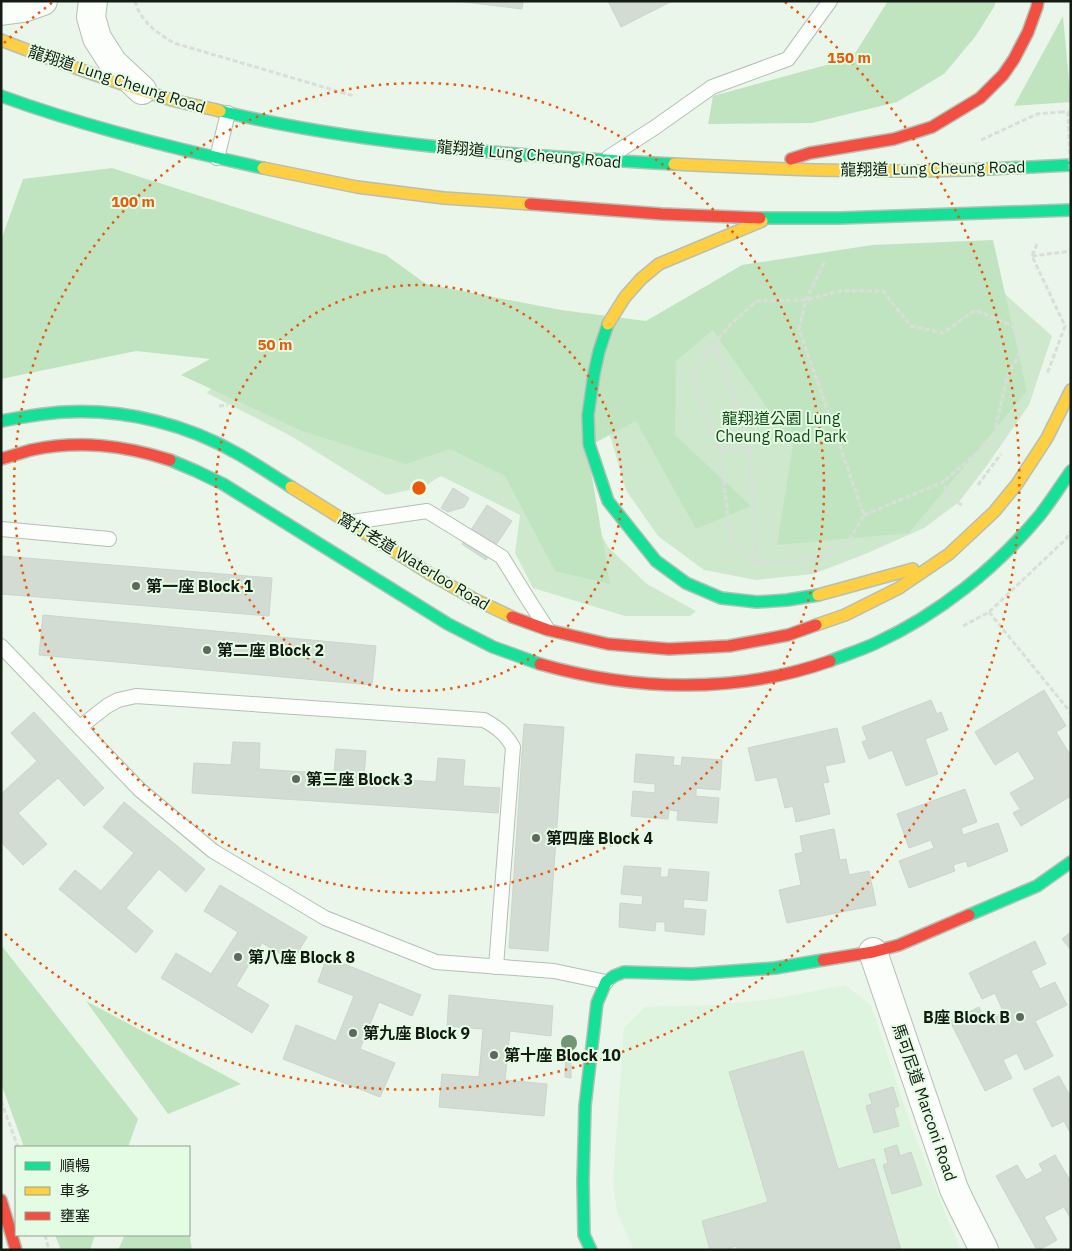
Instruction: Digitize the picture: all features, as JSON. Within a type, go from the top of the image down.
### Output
[{"type":"main road","points":[[760,168],[810,153],[894,139],[932,127],[955,114],[980,98],[1003,75],[1028,32],[1038,1]]},
{"type":"main road","name":"龍翔道 Lung Cheung Road","points":[[1,40],[54,61],[142,90],[228,113],[350,136],[441,147],[604,160],[760,168],[964,170],[1071,165]]},
{"type":"main road","points":[[1,96],[82,122],[217,158],[356,187],[444,198],[662,214],[769,218],[840,218],[1071,210]]},
{"type":"main road","points":[[769,218],[659,264],[641,279],[625,297],[608,324],[598,359],[588,415],[589,444],[608,501],[656,562],[686,583],[721,598],[757,602],[787,600],[821,594],[939,562]]},
{"type":"main road","name":"窩打老道 Waterloo Road","points":[[1,421],[48,412],[96,411],[136,416],[173,425],[214,441],[239,454],[435,577],[468,596],[521,620],[549,630],[606,643],[655,649],[692,649],[752,643],[784,637],[814,628],[878,601],[939,562],[994,512],[1010,493],[1040,450],[1071,390]]},
{"type":"main road","points":[[1,458],[40,448],[76,444],[121,447],[160,455],[203,472],[419,607],[508,653],[561,670],[610,679],[667,685],[724,685],[783,676],[839,660],[902,630],[934,612],[980,577],[1031,525],[1071,471]]},
{"type":"main road","points":[[591,1250],[584,1235],[585,1106],[597,1003],[606,982],[624,972],[692,974],[751,971],[873,952],[899,945],[1037,886],[1071,862]]},
{"type":"main road","points":[[1,1200],[16,1250]]},
{"type":"street","points":[[1,11],[23,8],[43,1]]},
{"type":"street","points":[[93,1],[91,17],[97,38],[113,63],[142,90]]},
{"type":"street","name":"馬可尼道 Marconi Road","points":[[873,952],[954,1189],[984,1250]]},
{"type":"lane","points":[[604,160],[712,87],[788,59],[830,1]]},
{"type":"lane","points":[[217,158],[228,113]]},
{"type":"lane","points":[[349,523],[427,511],[502,557],[549,630]]},
{"type":"lane","points":[[1,530],[109,539]]},
{"type":"lane","points":[[1,646],[140,790],[213,851],[325,918],[436,962],[554,972],[606,982]]},
{"type":"lane","points":[[80,727],[112,703],[136,696],[484,720],[498,728],[513,747],[496,967]]},
{"type":"path","points":[[135,1],[136,8],[147,23],[158,34],[174,43],[354,96]]},
{"type":"path","points":[[976,143],[1038,114],[1068,112],[1071,187]]},
{"type":"path","points":[[1037,244],[1032,256],[1065,326],[1044,381]]},
{"type":"path","points":[[1032,256],[1071,251]]},
{"type":"path","points":[[825,261],[806,300],[799,329],[864,515]]},
{"type":"path","points":[[840,291],[883,292],[911,326],[943,333],[975,310],[1013,326],[1022,349],[1007,377],[993,439],[943,482],[864,515],[848,544],[818,559],[758,564],[730,543],[720,450],[692,376],[730,325],[757,300],[806,300],[840,291]]},
{"type":"path","points":[[715,343],[749,447],[758,564]]},
{"type":"path","points":[[219,406],[228,405]]},
{"type":"path","points":[[720,450],[749,447]]},
{"type":"path","points":[[974,490],[1002,454]]},
{"type":"path","points":[[943,482],[950,498],[962,505],[955,512]]},
{"type":"path","points":[[989,612],[1071,712]]},
{"type":"path","points":[[1,1101],[18,1146]]},
{"type":"path","points":[[45,1236],[49,1250]]},
{"type":"shaded area","points":[[845,985],[871,1005],[913,1131],[961,1250],[634,1250],[617,1212],[613,1182],[624,1028],[645,1007],[714,1005],[773,999]]},
{"type":"green space","points":[[888,1],[996,1],[975,37],[944,74],[897,102],[812,123],[708,124],[713,96],[852,58]]},
{"type":"green space","points":[[1063,16],[1071,102],[1014,106]]},
{"type":"green space","points":[[112,168],[386,255],[426,284],[561,310],[646,321],[742,265],[872,245],[993,240],[1027,391],[909,533],[777,545],[793,445],[713,330],[676,361],[675,435],[751,506],[696,529],[636,421],[587,447],[610,584],[555,571],[505,476],[450,449],[406,464],[302,431],[181,375],[210,359],[136,351],[1,379],[1,240],[23,179]]},
{"type":"green space","name":"龍翔道公園 Lung Cheung Road Park","points":[[979,271],[1052,336],[1029,405],[959,502],[924,528],[863,555],[813,574],[756,580],[704,570],[658,536],[626,490],[610,435],[617,388],[647,338]]},
{"type":"green space","points":[[360,341],[584,503],[608,547],[647,584],[696,611],[690,616],[625,616],[533,588],[515,553],[520,515],[441,476],[423,487],[386,495],[291,436],[207,393],[218,381]]},
{"type":"green space","points":[[1,945],[138,1119],[128,1146],[24,1146],[1,1083]]},
{"type":"green space","points":[[86,1001],[241,1084],[168,1114]]},
{"type":"green space","points":[[55,1236],[95,1236],[90,1250],[61,1250]]},
{"type":"green space","points":[[125,1236],[190,1236],[192,1250],[118,1250]]},
{"type":"building","points":[[457,1],[523,1],[522,9]]},
{"type":"building","points":[[608,1],[672,1],[621,27]]},
{"type":"building","points":[[453,488],[469,498],[464,507],[448,512],[441,508]]},
{"type":"building","points":[[487,505],[512,521],[486,560],[462,544]]},
{"type":"building","name":"第一座 Block 1","points":[[1,556],[272,578],[269,616],[1,594]]},
{"type":"building","name":"第二座 Block 2","points":[[43,615],[376,646],[372,685],[39,655]]},
{"type":"building","points":[[1044,690],[1066,726],[1056,732],[1071,756],[1071,796],[1021,826],[1013,813],[1020,809],[1010,793],[1035,779],[1018,751],[995,765],[975,732]]},
{"type":"building","points":[[931,700],[937,714],[941,712],[948,730],[925,739],[938,774],[906,786],[892,750],[869,759],[862,742],[867,740],[862,727]]},
{"type":"building","points":[[34,712],[104,788],[84,806],[58,778],[18,813],[47,844],[23,865],[1,842],[1,794],[37,761],[11,733]]},
{"type":"building","name":"第四座 Block 4","points":[[524,724],[564,727],[548,951],[509,948]]},
{"type":"building","points":[[837,728],[845,762],[825,766],[829,782],[823,783],[830,814],[796,822],[793,806],[785,808],[777,777],[756,781],[748,748]]},
{"type":"building","name":"第三座 Block 3","points":[[233,742],[260,743],[259,769],[334,774],[336,749],[366,751],[364,777],[436,782],[438,758],[465,760],[463,786],[500,788],[498,813],[192,793],[194,763],[231,765]]},
{"type":"building","points":[[636,754],[674,757],[673,765],[681,766],[682,757],[722,760],[720,790],[696,788],[696,796],[719,798],[717,823],[677,820],[678,811],[669,810],[668,819],[631,816],[633,791],[655,793],[655,784],[634,782]]},
{"type":"building","points":[[965,789],[977,822],[961,828],[963,835],[998,823],[1008,851],[968,867],[966,861],[953,865],[955,871],[909,888],[899,861],[934,848],[931,840],[909,848],[897,814]]},
{"type":"building","points":[[124,802],[205,869],[186,892],[159,869],[126,908],[153,931],[136,953],[59,889],[75,870],[101,891],[134,853],[103,827]]},
{"type":"building","points":[[834,829],[840,860],[846,859],[849,875],[869,871],[876,905],[787,923],[779,890],[801,885],[795,854],[803,852],[800,836]]},
{"type":"building","points":[[624,866],[661,868],[660,877],[668,877],[669,869],[709,872],[707,901],[684,899],[683,908],[706,910],[704,935],[665,931],[665,922],[656,922],[655,931],[619,927],[620,903],[642,905],[643,896],[621,894]]},
{"type":"building","name":"第八座 Block 8","points":[[220,885],[307,937],[293,961],[262,943],[236,986],[269,1005],[252,1033],[161,978],[176,953],[211,974],[238,932],[204,911]]},
{"type":"building","points":[[1071,932],[1071,950],[1062,939]]},
{"type":"building","name":"B座 Block B","points":[[1035,941],[1046,964],[1031,971],[1040,989],[1055,982],[1067,1005],[1035,1021],[1053,1056],[1025,1070],[1017,1053],[1003,1060],[1012,1078],[985,1091],[950,1021],[979,1007],[986,1022],[1004,1013],[995,993],[982,999],[969,973]]},
{"type":"building","name":"第九座 Block 9","points":[[327,957],[421,995],[412,1016],[379,1002],[360,1049],[395,1063],[380,1097],[283,1059],[296,1025],[336,1041],[354,996],[318,982]]},
{"type":"building","name":"第十座 Block 10","points":[[449,995],[553,1006],[551,1036],[510,1031],[505,1080],[547,1084],[544,1116],[439,1107],[442,1074],[479,1077],[483,1029],[447,1026]]},
{"type":"building","points":[[803,1051],[838,1169],[874,1159],[901,1250],[738,1250],[736,1246],[724,1250],[710,1250],[702,1221],[768,1202],[729,1072]]},
{"type":"building","points":[[566,1053],[571,1053],[571,1078],[565,1077]]},
{"type":"building","points":[[1059,1076],[1071,1096],[1071,1134],[1064,1121],[1052,1127],[1033,1089]]},
{"type":"building","points":[[893,1087],[899,1106],[894,1108],[899,1126],[874,1133],[866,1106],[872,1104],[869,1094]]},
{"type":"building","points":[[897,1145],[900,1156],[911,1152],[922,1185],[892,1194],[883,1165],[888,1163],[884,1149]]},
{"type":"building","points":[[1055,1155],[1071,1182],[1071,1219],[1064,1207],[1044,1217],[1057,1240],[1037,1250],[996,1176],[1017,1165],[1026,1180],[1043,1171],[1039,1164]]},
{"type":"traffic: fast","points":[[1,96],[65,118],[197,153],[263,168]]},
{"type":"traffic: fast","points":[[220,111],[332,133],[446,148],[674,164]]},
{"type":"traffic: fast","points":[[988,169],[1071,165]]},
{"type":"traffic: fast","points":[[760,218],[840,218],[1071,210]]},
{"type":"traffic: fast","points":[[608,324],[599,351],[588,415],[589,444],[608,501],[656,561],[686,583],[721,598],[757,602],[818,595]]},
{"type":"traffic: fast","points":[[1,421],[65,412],[110,413],[155,421],[177,427],[220,444],[291,487]]},
{"type":"traffic: fast","points":[[170,460],[223,484],[448,624],[493,647],[540,664]]},
{"type":"traffic: fast","points":[[830,661],[870,646],[899,631],[944,604],[965,588],[1023,535],[1044,510],[1071,471]]},
{"type":"traffic: fast","points":[[969,915],[1037,886],[1071,862]]},
{"type":"traffic: fast","points":[[591,1250],[584,1235],[585,1106],[597,1003],[606,982],[624,972],[692,974],[775,968],[823,960]]},
{"type":"traffic: slow","points":[[1,40],[150,93],[220,111]]},
{"type":"traffic: slow","points":[[674,164],[871,171],[988,169]]},
{"type":"traffic: slow","points":[[263,168],[357,187],[444,198],[530,204]]},
{"type":"traffic: slow","points":[[608,324],[625,297],[641,279],[659,264],[762,221]]},
{"type":"traffic: slow","points":[[816,625],[845,615],[899,588],[949,554],[994,512],[1017,484],[1047,438],[1071,390]]},
{"type":"traffic: slow","points":[[291,487],[435,577],[476,600],[512,617]]},
{"type":"traffic: slow","points":[[818,595],[913,569]]},
{"type":"traffic: jam","points":[[791,159],[810,153],[894,139],[932,127],[980,98],[1003,75],[1014,59],[1028,32],[1038,1]]},
{"type":"traffic: jam","points":[[530,204],[662,214],[760,218]]},
{"type":"traffic: jam","points":[[1,459],[31,450],[66,445],[84,445],[118,448],[170,460]]},
{"type":"traffic: jam","points":[[512,617],[548,630],[608,644],[669,649],[729,646],[788,635],[816,625]]},
{"type":"traffic: jam","points":[[540,664],[612,680],[685,685],[722,684],[759,679],[795,672],[830,661]]},
{"type":"traffic: jam","points":[[823,960],[873,952],[899,945],[969,915]]},
{"type":"traffic: jam","points":[[1,1200],[16,1250]]},
{"type":"place","name":"第一座 Block 1","points":[[136,586]]},
{"type":"place","name":"第二座 Block 2","points":[[207,650]]},
{"type":"place","name":"第三座 Block 3","points":[[296,779]]},
{"type":"place","name":"第四座 Block 4","points":[[536,838]]},
{"type":"place","name":"第八座 Block 8","points":[[238,957]]},
{"type":"place","name":"B座 Block B","points":[[1020,1017]]},
{"type":"place","name":"第九座 Block 9","points":[[353,1033]]},
{"type":"place","name":"第十座 Block 10","points":[[494,1055]]}]
